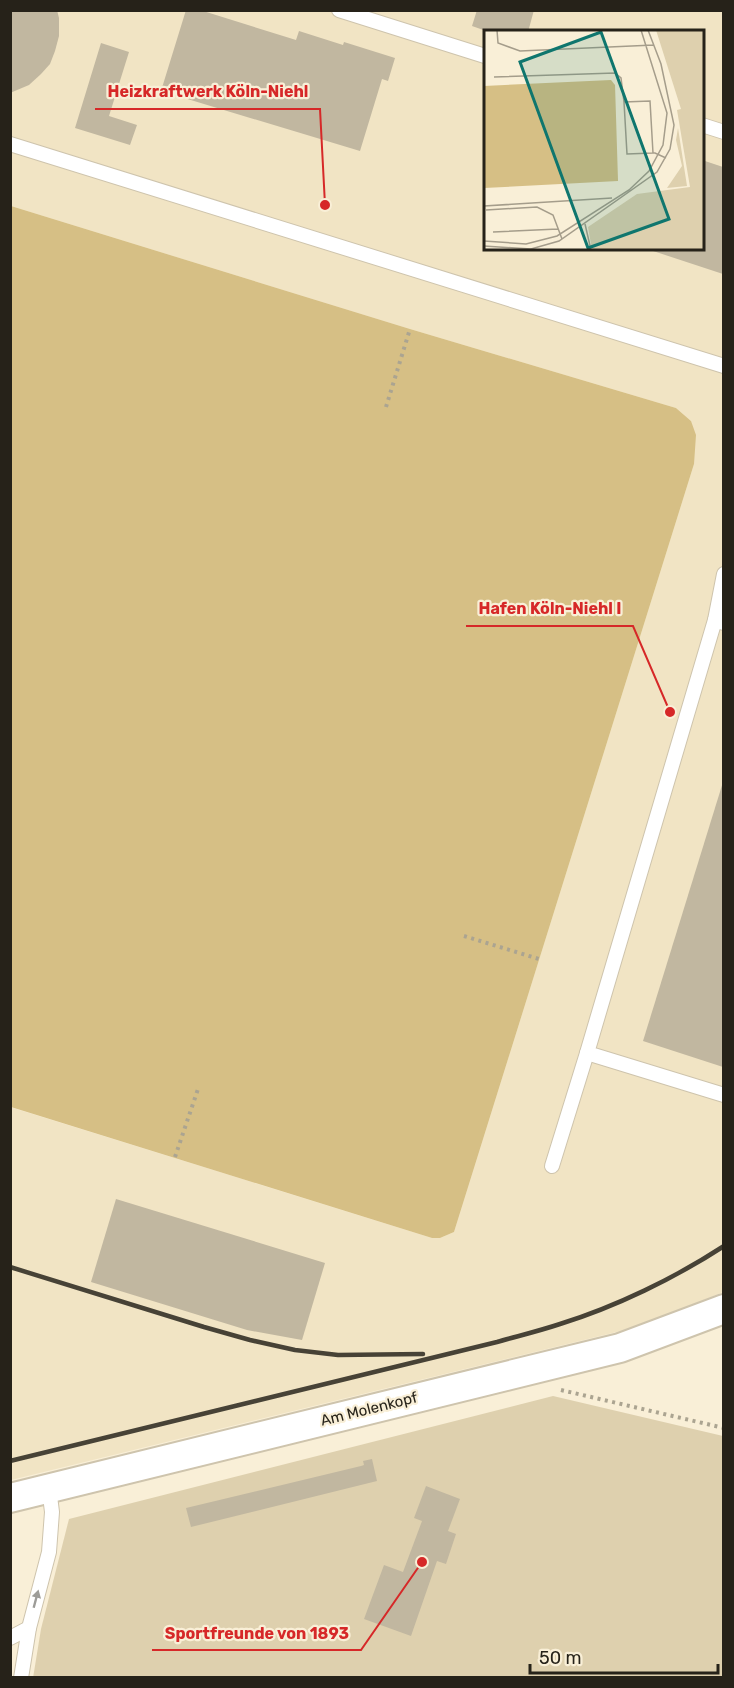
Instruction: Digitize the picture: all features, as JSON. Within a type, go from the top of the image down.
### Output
[{"type":"street","name":"Am Molenkopf","points":[[10,1498],[620,1348],[723,1309]]},
{"type":"lane","points":[[339,10],[484,56]]},
{"type":"lane","points":[[704,126],[723,132]]},
{"type":"lane","points":[[10,144],[723,366]]},
{"type":"lane","points":[[552,1166],[719,622],[723,574]]},
{"type":"lane","points":[[587,1053],[723,1095]]},
{"type":"lane","points":[[21,1677],[29,1628],[49,1552],[52,1512],[49,1488]]},
{"type":"lane","points":[[10,1638],[29,1628]]},
{"type":"path","points":[[386,407],[410,329]]},
{"type":"path","points":[[464,936],[539,959]]},
{"type":"path","points":[[175,1157],[198,1089]]},
{"type":"path","points":[[558,1390],[723,1428]]},
{"type":"shaded area","points":[[11,11],[723,11],[723,1292],[645,1325],[11,1480],[10,1107],[432,1238],[440,1238],[454,1232],[694,464],[691,421],[676,408],[11,206]]},
{"type":"shaded area","points":[[11,206],[676,408],[691,421],[696,435],[694,464],[454,1232],[440,1238],[432,1238],[11,1107]]},
{"type":"shaded area","points":[[553,1396],[723,1436],[723,1677],[33,1678],[41,1629],[69,1519]]},
{"type":"building","points":[[10,10],[57,10],[59,36],[50,64],[29,85],[10,93]]},
{"type":"building","points":[[186,10],[200,10],[296,40],[299,31],[395,58],[388,81],[382,79],[360,151],[161,91]]},
{"type":"building","points":[[477,10],[534,10],[529,30],[484,30],[472,26]]},
{"type":"building","points":[[101,43],[129,52],[109,116],[137,125],[130,145],[75,128]]},
{"type":"building","points":[[704,161],[723,167],[723,274],[650,250],[704,250]]},
{"type":"building","points":[[723,782],[723,1067],[643,1041]]},
{"type":"building","points":[[116,1199],[325,1263],[302,1340],[247,1330],[91,1282]]},
{"type":"building","points":[[372,1459],[377,1481],[191,1527],[186,1508],[361,1466],[364,1465],[363,1461]]},
{"type":"building","points":[[426,1486],[460,1499],[448,1531],[456,1534],[446,1564],[437,1561],[411,1636],[364,1619],[384,1565],[403,1572],[422,1521],[414,1518]]},
{"type":"railway","points":[[10,1461],[544,1329],[581,1317],[644,1291],[724,1246]]},
{"type":"railway","points":[[10,1267],[204,1327],[295,1350],[338,1355],[423,1354]]},
{"type":"place","name":"Heizkraftwerk Köln-Niehl","points":[[325,205]]},
{"type":"place","name":"Hafen Köln-Niehl I","points":[[670,712]]},
{"type":"place","name":"Sportfreunde von 1893","points":[[422,1562]]}]
